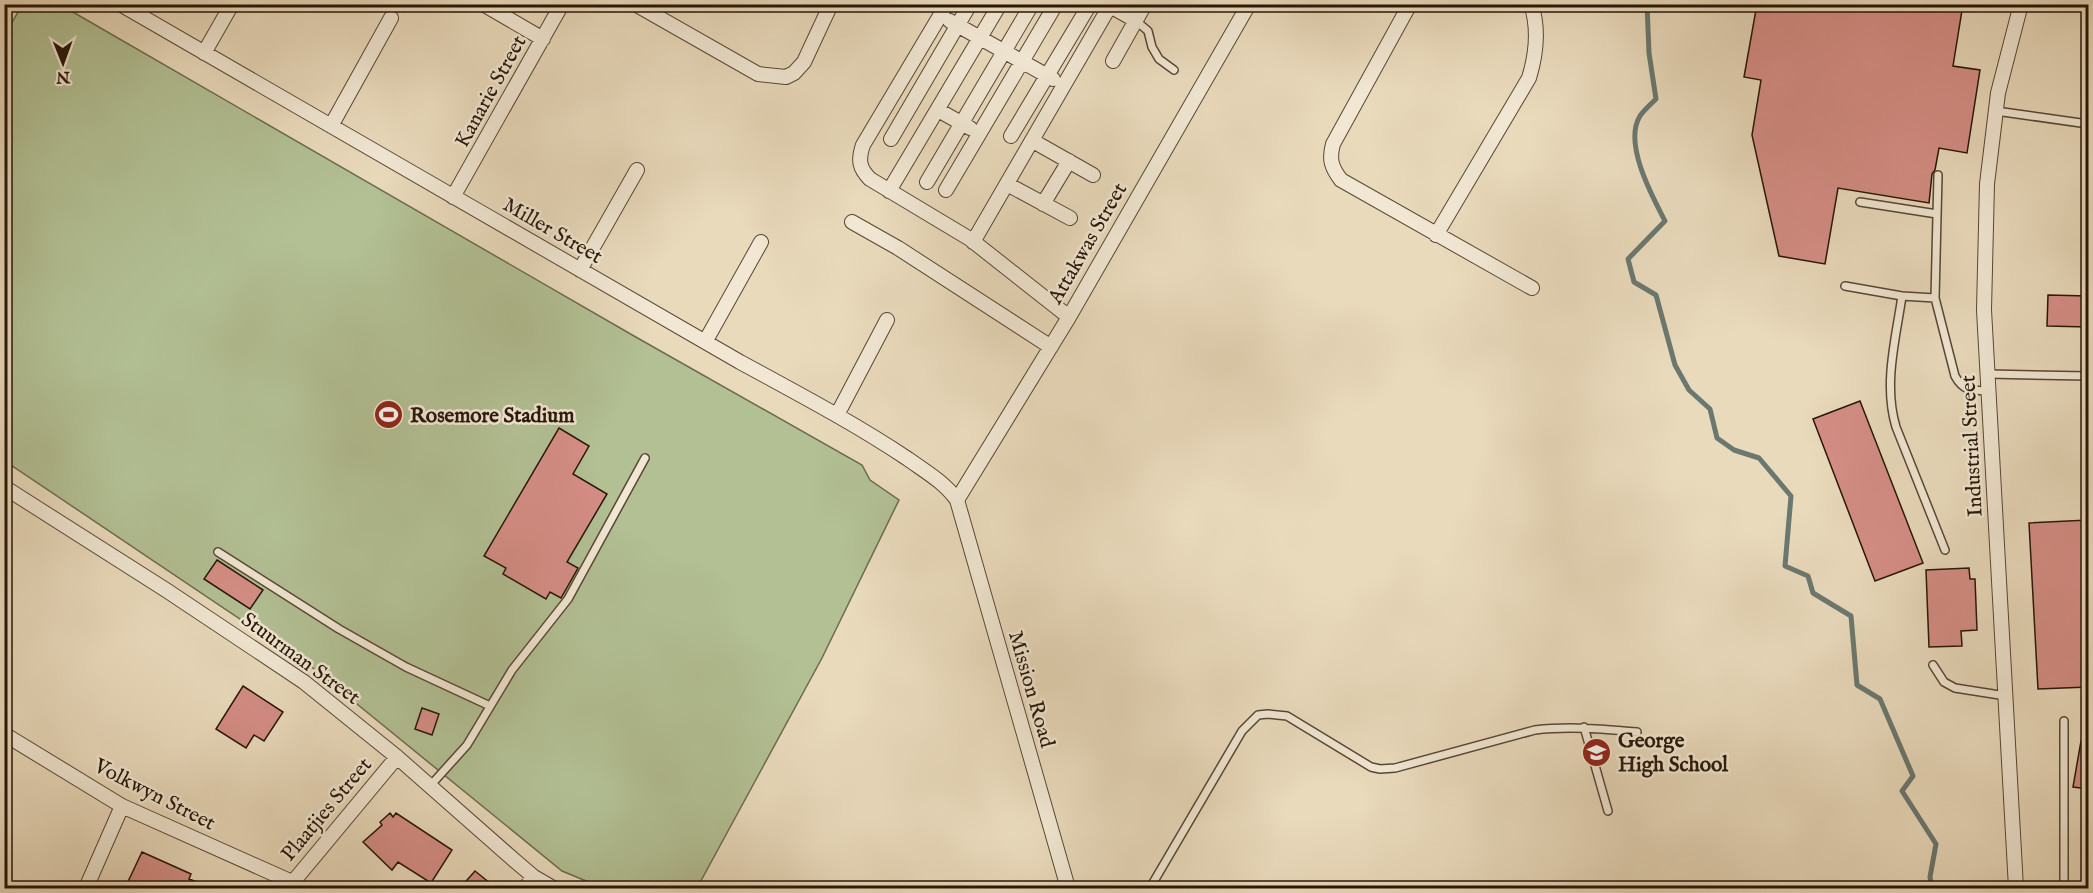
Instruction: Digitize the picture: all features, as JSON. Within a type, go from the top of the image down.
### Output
[{"type":"street","name":"Miller Street","points":[[120,4],[453,198],[837,415],[940,482],[957,501]]},
{"type":"street","points":[[204,53],[232,4]]},
{"type":"street","points":[[483,4],[543,39]]},
{"type":"street","name":"Kanarie Street","points":[[453,198],[562,4]]},
{"type":"street","points":[[635,4],[758,74],[774,77],[786,77],[794,73],[804,62],[831,4]]},
{"type":"street","points":[[891,139],[970,4]]},
{"type":"street","points":[[889,191],[1000,4]]},
{"type":"street","points":[[927,182],[1032,4]]},
{"type":"street","points":[[946,190],[1056,4]]},
{"type":"street","points":[[1011,136],[1090,4]]},
{"type":"street","points":[[1113,61],[1145,4]]},
{"type":"street","name":"Attakwas Street","points":[[957,501],[1069,317],[1249,4]]},
{"type":"street","points":[[1410,4],[1333,144],[1330,155],[1331,164],[1341,180],[1532,288]]},
{"type":"street","points":[[1436,235],[1529,78],[1534,61],[1536,31],[1531,4]]},
{"type":"street","name":"Industrial Street","points":[[2016,888],[1984,310],[1987,184],[1998,93],[2021,4]]},
{"type":"street","points":[[974,242],[1111,5],[1135,20]]},
{"type":"street","points":[[1066,86],[958,25],[943,10],[863,145],[860,165],[864,172],[889,191],[974,242],[1069,317]]},
{"type":"street","points":[[331,126],[391,18]]},
{"type":"street","points":[[911,64],[951,88]]},
{"type":"street","points":[[938,110],[979,134]]},
{"type":"street","points":[[1033,141],[1093,175]]},
{"type":"street","points":[[1043,204],[1069,161]]},
{"type":"street","points":[[580,270],[637,170]]},
{"type":"street","points":[[1008,184],[1070,218]]},
{"type":"street","points":[[852,222],[957,285],[1051,347]]},
{"type":"street","points":[[705,342],[761,242]]},
{"type":"street","points":[[837,415],[887,320]]},
{"type":"street","name":"Stuurman Street","points":[[4,487],[259,650],[304,682],[397,757],[534,877],[553,888]]},
{"type":"street","name":"Mission Road","points":[[957,501],[1068,888]]},
{"type":"street","name":"Volkwyn Street","points":[[4,734],[122,806],[290,885]]},
{"type":"street","name":"Plaatjies Street","points":[[290,885],[397,757]]},
{"type":"street","points":[[86,888],[122,806]]},
{"type":"street","points":[[525,888],[534,877]]},
{"type":"lane","points":[[1135,20],[1148,31],[1152,47],[1159,59],[1174,70]]},
{"type":"lane","points":[[1996,111],[2088,124]]},
{"type":"lane","points":[[1938,176],[1935,298],[1955,376],[1961,386],[1970,390],[1989,391]]},
{"type":"lane","points":[[1860,202],[1937,214]]},
{"type":"lane","points":[[1845,286],[1902,296],[1935,298]]},
{"type":"lane","points":[[1902,296],[1890,378],[1891,404],[1896,427],[1945,550]]},
{"type":"lane","points":[[1988,374],[2088,376]]},
{"type":"lane","points":[[429,786],[467,745],[512,670],[568,599],[645,458]]},
{"type":"lane","points":[[218,552],[406,667],[490,706]]},
{"type":"lane","points":[[1933,666],[1944,682],[1955,688],[1967,692],[2006,696]]},
{"type":"lane","points":[[1150,888],[1242,731],[1258,715],[1287,716],[1371,767],[1380,769],[1395,768],[1535,730],[1558,727],[1637,732]]},
{"type":"lane","points":[[2064,721],[2064,888]]},
{"type":"lane","points":[[1584,728],[1608,811]]},
{"type":"green space","name":"Rosemore Stadium","points":[[59,4],[862,465],[870,480],[899,500],[822,658],[697,888],[603,888],[562,871],[314,669],[5,461],[5,35],[22,5]]},
{"type":"building","points":[[1757,4],[1963,4],[1953,66],[1980,70],[1967,153],[1939,148],[1935,170],[1932,174],[1929,203],[1838,188],[1825,264],[1779,256],[1752,135],[1761,80],[1744,77]]},
{"type":"building","points":[[2048,295],[2088,296],[2088,327],[2047,326]]},
{"type":"building","points":[[1860,401],[1923,563],[1875,581],[1813,419]]},
{"type":"building","points":[[559,428],[589,446],[573,474],[607,494],[567,562],[578,568],[561,598],[550,592],[546,599],[503,574],[506,568],[484,556]]},
{"type":"building","points":[[2088,520],[2088,687],[2038,689],[2029,523]]},
{"type":"building","points":[[217,560],[263,590],[250,609],[204,579]]},
{"type":"building","points":[[1969,568],[1970,579],[1975,579],[1977,630],[1961,631],[1962,646],[1929,647],[1926,570]]},
{"type":"building","points":[[243,686],[283,712],[264,741],[254,735],[246,748],[216,729]]},
{"type":"building","points":[[422,708],[439,714],[432,735],[415,729]]},
{"type":"building","points":[[2081,741],[2088,742],[2088,789],[2073,787]]},
{"type":"building","points":[[390,813],[393,817],[396,813],[452,850],[431,883],[398,862],[392,870],[363,842],[382,825],[380,822]]},
{"type":"building","points":[[142,852],[191,874],[189,879],[213,888],[125,888]]},
{"type":"building","points":[[475,871],[496,888],[460,888]]},
{"type":"waterway","points":[[1647,4],[1649,53],[1656,99],[1640,116],[1635,140],[1641,169],[1665,221],[1628,259],[1634,282],[1656,295],[1675,365],[1689,390],[1710,409],[1717,438],[1734,450],[1759,458],[1791,496],[1785,566],[1808,576],[1813,593],[1851,616],[1857,685],[1880,699],[1913,776],[1902,791],[1936,844],[1930,877],[1932,888]]},
{"type":"place","name":"Rosemore Stadium","points":[[389,415]]},
{"type":"place","name":"George High School","points":[[1597,752]]}]
